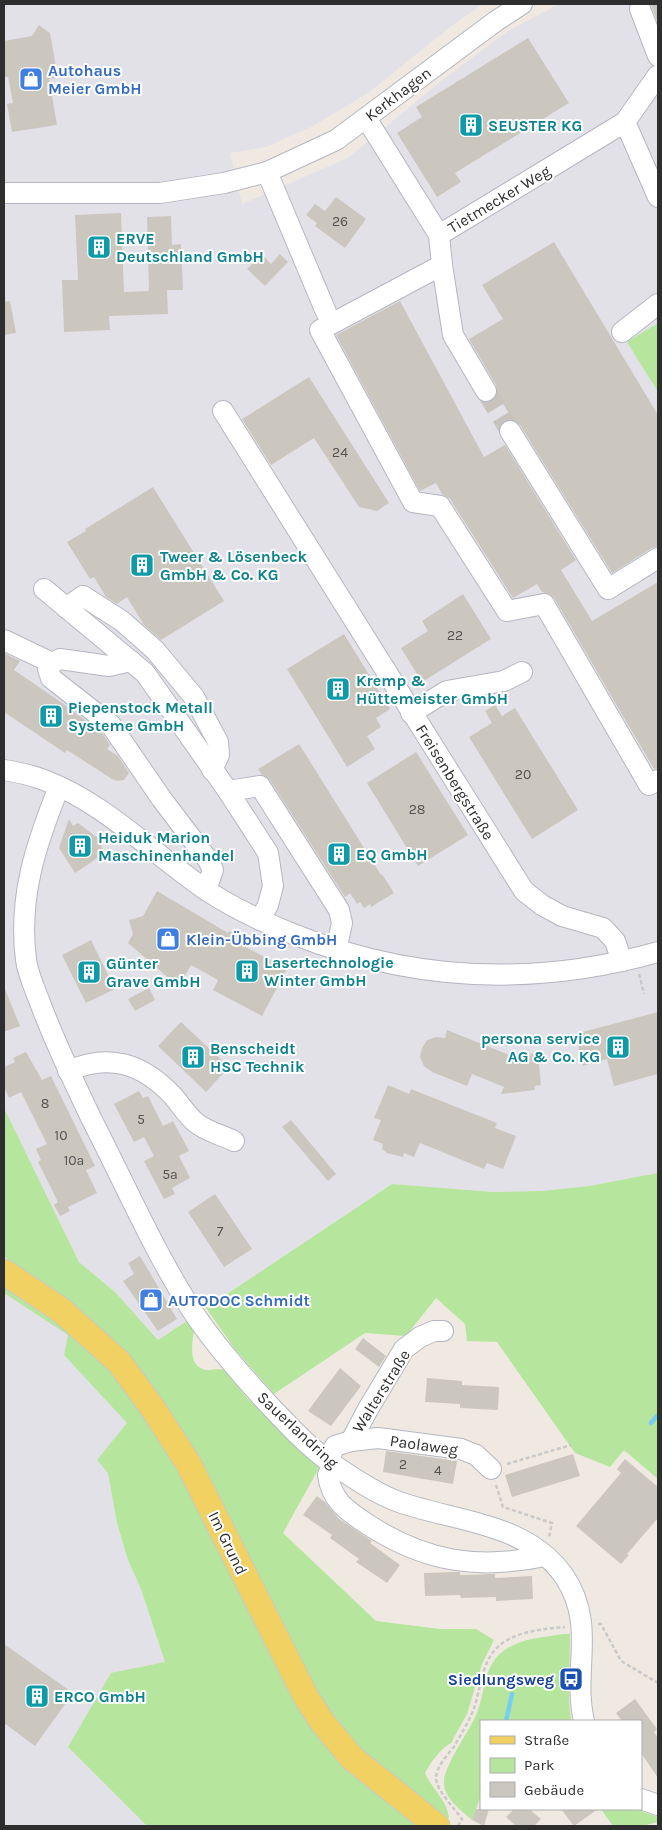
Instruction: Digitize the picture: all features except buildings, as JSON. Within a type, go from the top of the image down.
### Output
[{"type":"main road","name":"Im Grund","points":[[4,1272],[61,1310],[119,1362],[154,1410],[188,1463],[306,1697],[323,1723],[352,1758],[437,1826]]},
{"type":"street","name":"Kerkhagen","points":[[4,193],[160,193],[224,183],[268,172],[336,140],[496,21],[522,4]]},
{"type":"street","points":[[640,10],[658,56]]},
{"type":"street","points":[[658,76],[625,122],[658,197]]},
{"type":"street","name":"Tietmecker Weg","points":[[366,118],[439,235],[625,122]]},
{"type":"street","points":[[268,172],[326,312]]},
{"type":"street","points":[[439,235],[453,335],[486,391]]},
{"type":"street","points":[[442,265],[320,330],[413,502],[440,506],[507,611],[544,604],[649,785],[658,780]]},
{"type":"street","points":[[622,332],[658,304]]},
{"type":"street","name":"Freisenbergstraße","points":[[223,411],[524,891],[542,905],[562,916],[603,928],[615,940],[628,960]]},
{"type":"street","points":[[510,430],[608,588],[658,558]]},
{"type":"street","points":[[44,589],[145,673],[268,853],[273,886],[268,905],[260,920]]},
{"type":"street","points":[[66,608],[83,596],[122,622],[155,650],[194,697],[218,742],[219,755],[212,770]]},
{"type":"street","points":[[4,640],[52,663]]},
{"type":"street","points":[[131,661],[108,666],[60,659],[52,663],[48,670],[51,678],[111,726],[208,860],[213,870],[206,890]]},
{"type":"street","points":[[411,712],[447,691],[504,681],[522,672]]},
{"type":"street","points":[[4,770],[31,775],[60,787],[100,810],[206,890],[260,920],[336,951],[396,966],[465,974],[512,975],[565,972],[628,960],[658,952]]},
{"type":"street","points":[[228,792],[260,786],[339,910],[342,922],[336,951]]},
{"type":"street","name":"Sauerlandring","points":[[60,787],[35,850],[25,896],[23,916],[26,963],[46,1022],[68,1071],[143,1222],[196,1315],[255,1390],[292,1428],[331,1463],[363,1484],[397,1502],[497,1528],[532,1545],[564,1576],[580,1611],[582,1626],[581,1698],[584,1720]]},
{"type":"street","points":[[68,1071],[83,1064],[116,1061],[134,1067],[171,1094],[196,1123],[234,1141]]},
{"type":"street","name":"Walterstraße","points":[[331,1463],[335,1446],[351,1440],[404,1349],[420,1337],[434,1331],[443,1331]]},
{"type":"street","name":"Paolaweg","points":[[351,1440],[378,1438],[460,1449],[476,1455],[491,1469]]},
{"type":"street","points":[[331,1463],[328,1475],[333,1496],[384,1536],[417,1550],[448,1560],[490,1564],[545,1556]]},
{"type":"street","points":[[642,1799],[658,1805]]},
{"type":"path","points":[[628,960],[644,994]]},
{"type":"path","points":[[545,1556],[552,1523],[503,1507],[491,1469],[570,1445]]},
{"type":"path","points":[[458,1826],[462,1819],[436,1782],[437,1771],[454,1746],[473,1710],[485,1667],[493,1652],[507,1640],[547,1629],[601,1624],[621,1661],[658,1683]]},
{"type":"shaded area","points":[[4,4],[483,4],[454,24],[368,93],[313,126],[266,147],[230,153],[242,204],[348,158],[441,81],[508,31],[559,4],[658,4],[658,323],[627,342],[658,392],[658,1173],[589,1186],[542,1191],[493,1192],[392,1184],[158,1340],[116,1293],[79,1262],[4,1108]]},
{"type":"shaded area","points":[[4,1293],[68,1335],[64,1355],[128,1423],[97,1460],[108,1473],[117,1523],[128,1560],[141,1589],[165,1662],[68,1747],[147,1826],[4,1826]]},
{"type":"green space","points":[[658,323],[658,392],[627,342]]},
{"type":"green space","points":[[4,1108],[79,1262],[116,1293],[158,1340],[187,1321],[194,1330],[192,1355],[197,1365],[202,1369],[225,1371],[247,1398],[319,1468],[283,1533],[376,1621],[440,1629],[476,1629],[494,1640],[482,1664],[467,1714],[451,1743],[436,1756],[425,1773],[442,1800],[449,1818],[443,1819],[398,1785],[331,1721],[167,1412],[4,1256]]},
{"type":"green space","points":[[658,1173],[658,1479],[624,1450],[610,1467],[575,1453],[497,1342],[467,1341],[465,1324],[436,1298],[406,1336],[365,1333],[274,1394],[235,1349],[206,1308],[392,1184],[493,1192],[542,1191],[589,1186]]},
{"type":"green space","points":[[4,1284],[90,1346],[148,1414],[290,1683],[427,1826],[147,1826],[68,1747],[111,1673],[165,1662],[141,1589],[128,1560],[117,1523],[108,1473],[97,1460],[127,1423],[64,1355],[68,1335],[4,1293]]},
{"type":"green space","points":[[570,1634],[569,1701],[571,1720],[480,1720],[480,1798],[472,1820],[458,1808],[446,1793],[444,1787],[445,1774],[473,1722],[488,1674],[495,1659],[515,1644],[530,1639]]},
{"type":"green space","points":[[602,1810],[638,1810],[658,1817],[658,1822],[642,1826],[613,1826]]},
{"type":"waterway","points":[[651,1423],[658,1415]]},
{"type":"waterway","points":[[506,1720],[512,1694]]},
{"type":"tunnel","points":[[486,391],[510,431]]},
{"type":"place","name":"Autohaus Meier GmbH","points":[[31,79]]},
{"type":"place","name":"SEUSTER KG","points":[[471,125]]},
{"type":"place","name":"ERVE Deutschland GmbH","points":[[99,247]]},
{"type":"place","name":"Tweer & Lösenbeck GmbH & Co. KG","points":[[142,565]]},
{"type":"place","name":"Kremp & Hüttemeister GmbH","points":[[338,689]]},
{"type":"place","name":"Piepenstock Metall Systeme GmbH","points":[[51,716]]},
{"type":"place","name":"Heiduk Marion Maschinenhandel","points":[[80,846]]},
{"type":"place","name":"EQ GmbH","points":[[339,854]]},
{"type":"place","name":"Klein-Übbing GmbH","points":[[168,939]]},
{"type":"place","name":"Lasertechnologie Winter GmbH","points":[[247,971]]},
{"type":"place","name":"Günter Grave GmbH","points":[[89,972]]},
{"type":"place","name":"persona service AG & Co. KG","points":[[618,1047]]},
{"type":"place","name":"Benscheidt HSC Technik","points":[[193,1057]]},
{"type":"place","name":"AUTODOC Schmidt","points":[[151,1300]]},
{"type":"place","name":"Siedlungsweg","points":[[571,1679]]},
{"type":"place","name":"ERCO GmbH","points":[[37,1696]]}]
